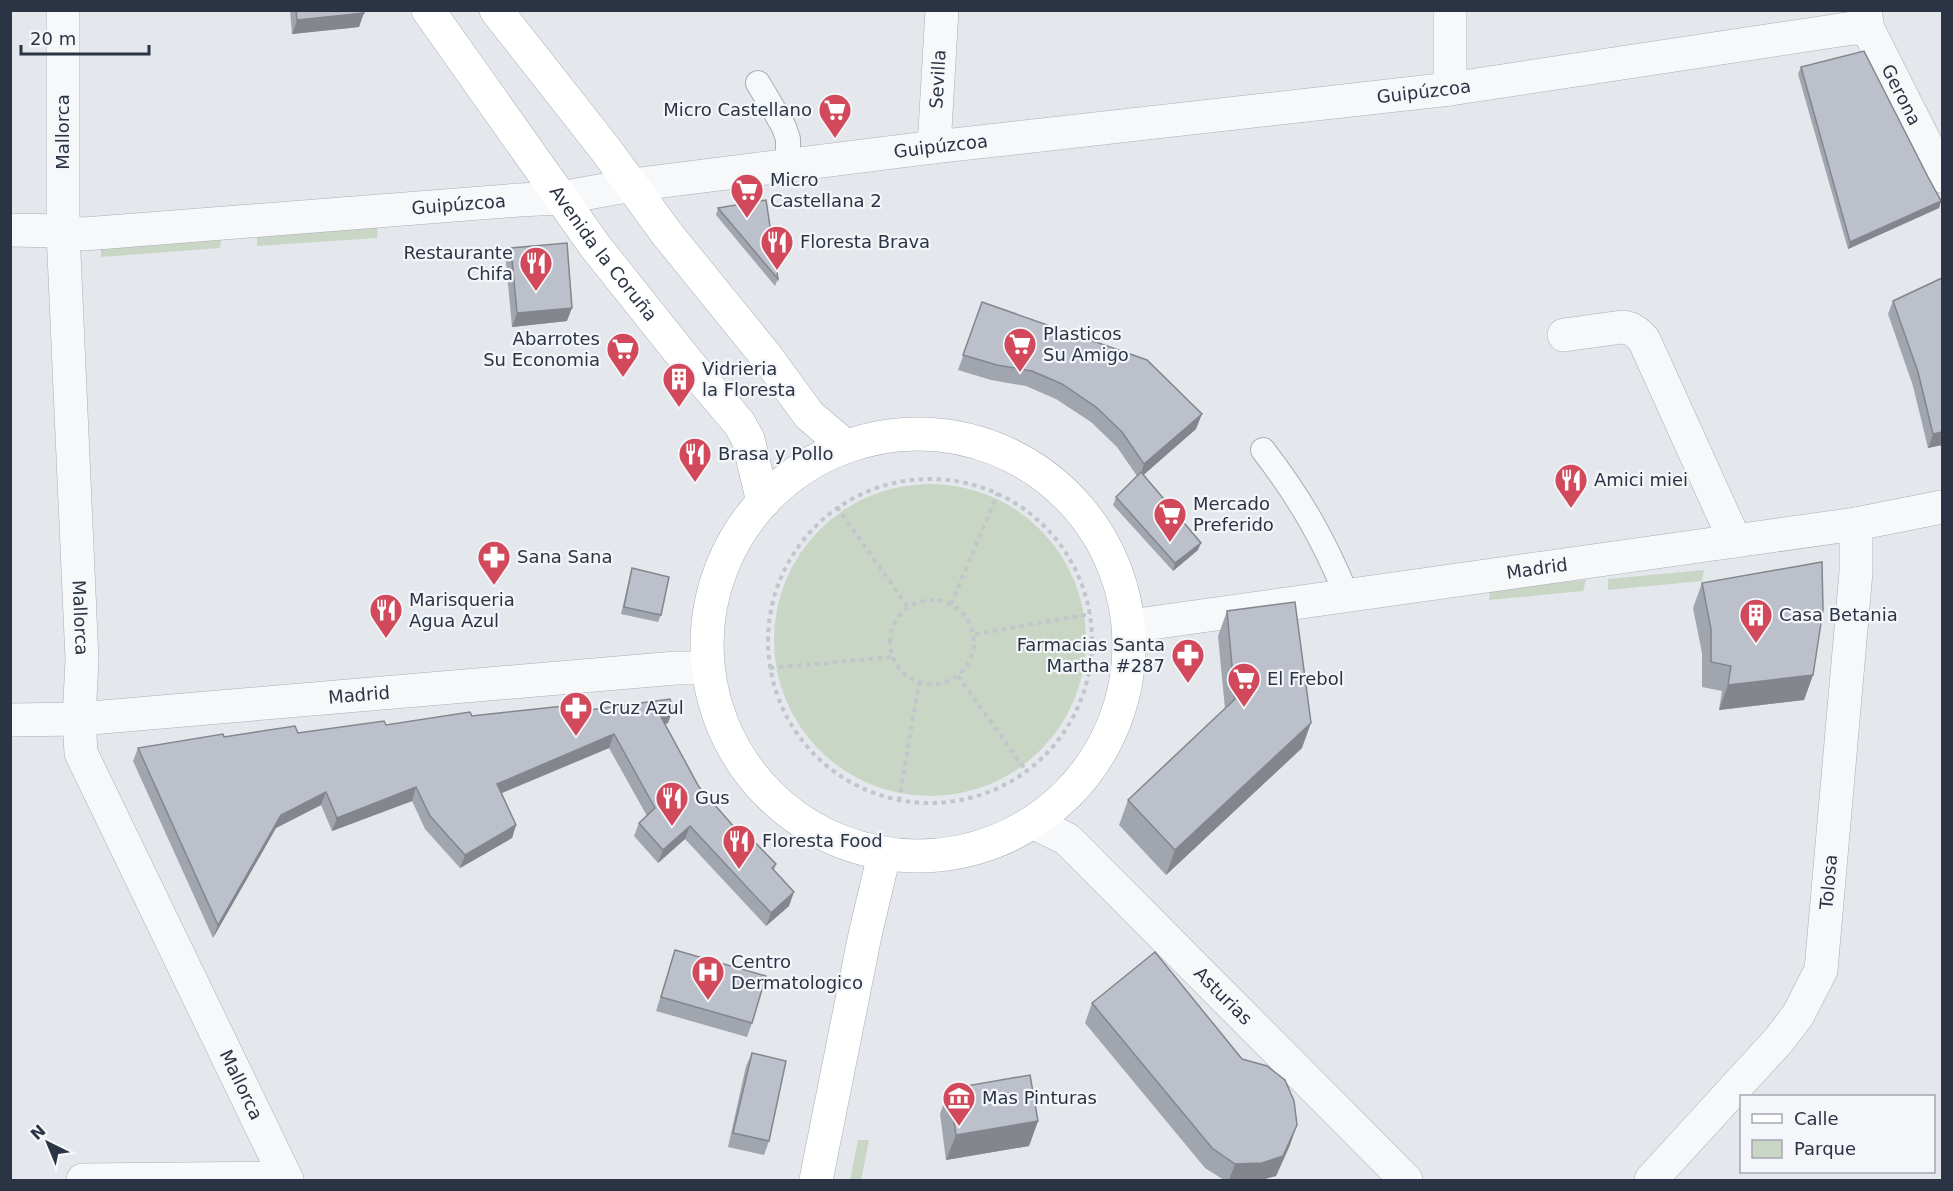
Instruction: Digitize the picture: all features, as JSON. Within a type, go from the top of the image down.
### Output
[{"type":"main road","name":"Avenida la Coruña","points":[[428,10],[560,198],[682,355],[739,423],[748,439],[763,502]]},
{"type":"main road","points":[[498,12],[632,184],[667,234],[766,356],[809,415],[844,445]]},
{"type":"main road","points":[[945,435],[1000,448],[1050,477],[1090,518],[1117,569],[1130,626],[1123,702],[1089,770],[1034,823],[983,847],[930,857],[884,855],[812,830],[760,788],[724,732],[707,668],[717,579],[763,502],[805,466],[844,445],[882,436],[945,435]]},
{"type":"main road","points":[[816,1180],[865,935],[884,855]]},
{"type":"street","name":"Mallorca","points":[[63,10],[63,231],[82,660],[79,720],[81,753],[286,1179]]},
{"type":"street","name":"Sevilla","points":[[934,147],[942,10]]},
{"type":"street","points":[[1450,10],[1450,89]]},
{"type":"street","name":"Guipúzcoa","points":[[10,230],[63,231],[84,234],[560,198],[632,184],[934,147],[1450,89],[1853,28],[1866,20]]},
{"type":"street","name":"Gerona","points":[[1866,20],[1942,176]]},
{"type":"street","points":[[1564,335],[1622,327],[1631,328],[1644,340],[1735,541]]},
{"type":"street","name":"Madrid","points":[[1130,626],[1856,524],[1942,507]]},
{"type":"street","name":"Tolosa","points":[[1651,1180],[1779,1040],[1798,1015],[1821,970],[1856,572],[1856,524]]},
{"type":"street","name":"Madrid","points":[[10,720],[79,720],[676,668],[707,668]]},
{"type":"street","name":"Asturias","points":[[1034,823],[1066,839],[1406,1180]]},
{"type":"street","points":[[83,1180],[286,1179]]},
{"type":"lane","points":[[758,83],[784,127],[788,139],[789,166]]},
{"type":"lane","points":[[1263,450],[1293,489],[1312,521],[1331,555],[1347,596]]},
{"type":"path","points":[[936,478],[968,482],[998,493],[1026,509],[1049,529],[1068,555],[1082,583],[1091,614],[1093,646],[1088,677],[1078,707],[1062,735],[1027,772],[987,793],[957,801],[925,803],[899,801],[863,789],[836,773],[812,753],[793,727],[778,699],[770,668],[768,636],[773,604],[782,574],[798,547],[837,507],[874,489],[904,481],[936,478]]},
{"type":"path","points":[[951,604],[998,493]]},
{"type":"path","points":[[837,507],[908,607]]},
{"type":"path","points":[[936,600],[951,604],[962,611],[975,634],[974,650],[969,664],[958,676],[946,682],[933,685],[919,683],[902,673],[892,657],[891,629],[898,616],[908,607],[922,601],[936,600]]},
{"type":"path","points":[[975,634],[1091,614]]},
{"type":"path","points":[[770,668],[892,657]]},
{"type":"path","points":[[958,676],[1027,772]]},
{"type":"path","points":[[899,801],[919,683]]},
{"type":"green space","points":[[378,222],[377,238],[257,246],[257,232]]},
{"type":"green space","points":[[222,232],[220,248],[101,257],[101,243]]},
{"type":"green space","points":[[930,484],[960,487],[1004,502],[1029,519],[1051,541],[1068,566],[1074,580],[1083,610],[1086,640],[1083,670],[1068,714],[1051,739],[1029,761],[1004,778],[990,784],[960,793],[930,796],[900,793],[856,778],[831,761],[809,739],[792,714],[786,700],[777,670],[774,640],[777,610],[792,566],[809,541],[831,519],[856,502],[870,496],[900,487]]},
{"type":"green space","points":[[1704,570],[1702,581],[1608,590],[1608,579]]},
{"type":"green space","points":[[1586,580],[1583,591],[1489,600],[1490,589]]},
{"type":"green space","points":[[858,1140],[869,1140],[861,1180],[850,1180]]},
{"type":"building","points":[[296,10],[363,10],[364,13],[297,20]]},
{"type":"building","points":[[1864,51],[1941,201],[1850,242],[1801,67]]},
{"type":"building","points":[[766,200],[778,279],[718,208]]},
{"type":"building","name":"Restaurante Chifa","points":[[567,243],[572,308],[517,313],[511,248]]},
{"type":"building","points":[[1942,278],[1942,432],[1933,434],[1918,372],[1893,301]]},
{"type":"building","points":[[982,302],[1147,360],[1202,414],[1144,464],[1122,432],[1096,407],[1062,384],[1032,371],[997,365],[963,355]]},
{"type":"building","points":[[1141,472],[1201,543],[1175,563],[1116,497]]},
{"type":"building","name":"Casa Betania","points":[[1822,562],[1823,610],[1813,675],[1728,685],[1731,666],[1711,662],[1711,629],[1702,583]]},
{"type":"building","points":[[632,568],[669,577],[661,615],[624,607]]},
{"type":"building","points":[[1295,602],[1311,723],[1175,850],[1128,800],[1235,699],[1227,611]]},
{"type":"building","points":[[670,699],[673,709],[660,715],[699,787],[735,828],[738,825],[776,864],[772,868],[794,892],[771,913],[690,826],[663,850],[639,823],[655,808],[614,734],[497,784],[516,825],[465,855],[430,816],[416,787],[337,818],[326,792],[281,815],[218,925],[138,748],[223,734],[224,737],[295,726],[298,733],[384,721],[386,725],[470,712],[472,716],[582,704],[582,711]]},
{"type":"building","name":"Centro Dermatologico","points":[[675,950],[766,976],[752,1023],[661,997]]},
{"type":"building","points":[[1155,952],[1242,1059],[1267,1066],[1285,1080],[1294,1101],[1297,1125],[1283,1156],[1262,1163],[1235,1164],[1212,1148],[1092,1003]]},
{"type":"building","points":[[752,1053],[786,1061],[769,1141],[733,1133]]},
{"type":"building","points":[[1030,1075],[1038,1121],[956,1135],[949,1089]]},
{"type":"place","name":"Micro Castellano","points":[[835,139]]},
{"type":"place","name":"Micro Castellana 2","points":[[747,219]]},
{"type":"place","name":"Floresta Brava","points":[[777,271]]},
{"type":"place","name":"Restaurante Chifa","points":[[536,292]]},
{"type":"place","name":"Plasticos Su Amigo","points":[[1020,373]]},
{"type":"place","name":"Abarrotes Su Economia","points":[[623,378]]},
{"type":"place","name":"Vidrieria la Floresta","points":[[679,408]]},
{"type":"place","name":"Brasa y Pollo","points":[[695,483]]},
{"type":"place","name":"Amici miei","points":[[1571,509]]},
{"type":"place","name":"Mercado Preferido","points":[[1170,543]]},
{"type":"place","name":"Sana Sana","points":[[494,586]]},
{"type":"place","name":"Marisqueria Agua Azul","points":[[386,639]]},
{"type":"place","name":"Casa Betania","points":[[1756,644]]},
{"type":"place","name":"Farmacias Santa Martha #287","points":[[1188,684]]},
{"type":"place","name":"El Frebol","points":[[1244,708]]},
{"type":"place","name":"Cruz Azul","points":[[576,737]]},
{"type":"place","name":"Gus","points":[[672,827]]},
{"type":"place","name":"Floresta Food","points":[[739,870]]},
{"type":"place","name":"Centro Dermatologico","points":[[708,1001]]},
{"type":"place","name":"Mas Pinturas","points":[[959,1127]]}]
